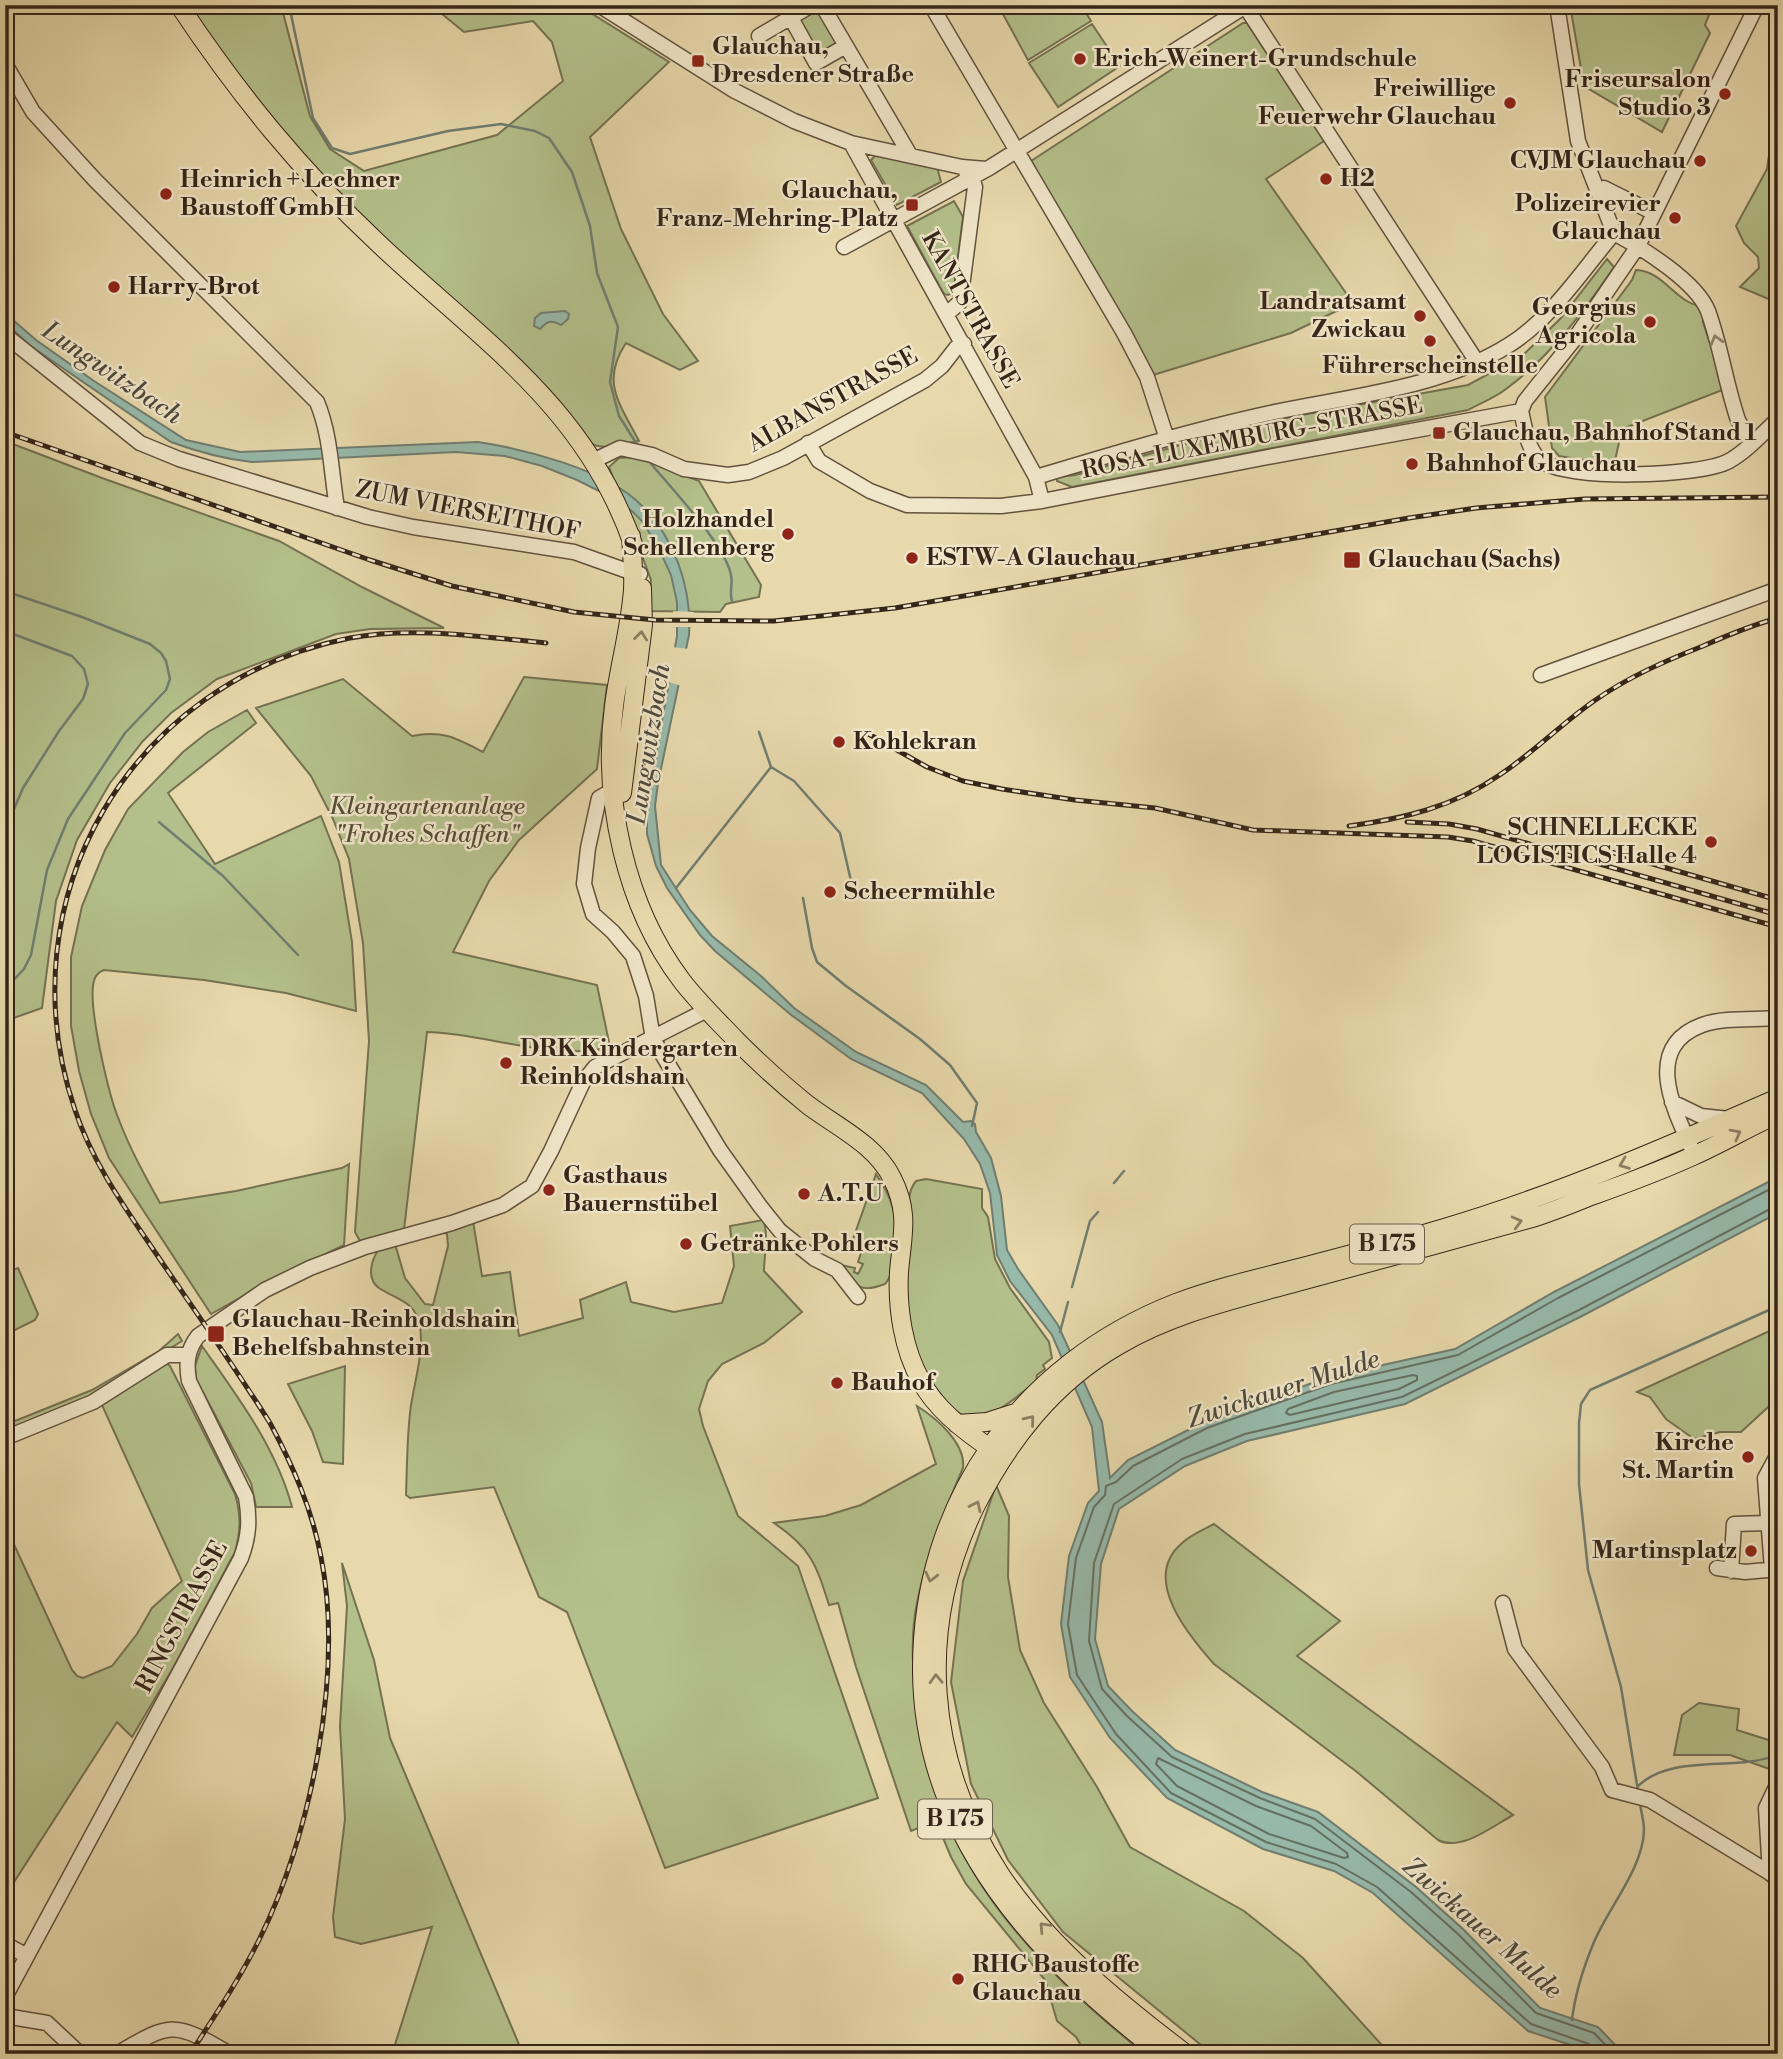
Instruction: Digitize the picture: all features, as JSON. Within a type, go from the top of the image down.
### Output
[{"type":"main road","points":[[179,5],[220,67],[281,144],[379,244],[519,369],[558,413],[597,466],[628,530],[638,558],[614,706],[610,760],[611,791],[624,850],[648,925],[682,981],[707,1010],[781,1083],[878,1157],[892,1177],[901,1202],[905,1234],[899,1273],[900,1316],[909,1352],[921,1383],[957,1424],[996,1452]]},
{"type":"main road","points":[[624,850],[622,786],[643,625],[637,574]]},
{"type":"main road","name":"B 175","points":[[1691,1147],[1730,1119],[1778,1098]]},
{"type":"main road","name":"B 175","points":[[1186,2054],[1107,1990],[1069,1955],[1034,1917],[986,1851],[951,1769],[936,1686],[939,1622],[951,1573],[969,1521],[996,1452],[1015,1413],[1091,1354],[1180,1316],[1537,1217],[1691,1147],[1778,1114]]},
{"type":"main road","name":"B 175","points":[[1056,1381],[1032,1417],[965,1486],[941,1542],[929,1584],[924,1614],[922,1689],[937,1774],[948,1804],[977,1863],[1028,1932],[1056,1964],[1162,2054]]},
{"type":"main road","points":[[957,1424],[987,1422],[1015,1413]]},
{"type":"street","points":[[599,5],[751,101],[851,143],[910,155],[967,173],[975,187],[960,302],[947,314]]},
{"type":"street","points":[[759,36],[812,5]]},
{"type":"street","points":[[822,5],[910,155]]},
{"type":"street","points":[[1557,5],[1578,141],[1614,233],[1639,246],[1685,281],[1707,309],[1738,421],[1744,431],[1755,440]]},
{"type":"street","points":[[1756,5],[1639,246],[1573,341],[1525,401],[1521,411],[1528,439],[1537,458],[1546,465],[1612,474],[1676,472],[1728,462],[1778,419]]},
{"type":"street","points":[[844,247],[895,220],[967,173],[989,169],[1246,6],[1477,362]]},
{"type":"street","points":[[936,7],[1016,152],[1129,343],[1147,377],[1167,439]]},
{"type":"street","points":[[791,18],[816,63],[846,46]]},
{"type":"street","points":[[5,64],[33,112],[95,180],[317,402],[329,439],[330,471],[337,508]]},
{"type":"street","name":"KANTSTRASSE","points":[[851,143],[1036,477],[1042,501]]},
{"type":"street","points":[[1597,190],[1604,188],[1654,213]]},
{"type":"street","points":[[1036,477],[1261,415],[1407,385],[1477,362],[1530,330],[1614,233]]},
{"type":"street","name":"ZUM VIERSEITHOF","points":[[5,335],[140,443],[179,459],[337,508],[413,527],[574,552],[637,574]]},
{"type":"street","name":"ALBANSTRASSE","points":[[597,466],[620,448],[652,455],[684,469],[728,475],[749,472],[783,458],[925,380],[942,366],[956,348],[964,344]]},
{"type":"street","name":"ROSA-LUXEMBURG-STRASSE","points":[[808,443],[820,461],[870,491],[907,505],[1001,506],[1042,501],[1521,411]]},
{"type":"street","points":[[1541,675],[1778,589]]},
{"type":"street","points":[[611,791],[599,798],[587,848],[584,884],[593,914],[633,956],[646,996],[653,1039],[720,1150],[760,1206],[780,1231],[815,1259],[836,1270],[858,1297]]},
{"type":"street","points":[[5,1438],[93,1402],[167,1354],[188,1355],[198,1336],[265,1290],[288,1279],[349,1252],[452,1223],[503,1205],[532,1186],[583,1082],[595,1067],[707,1010]]},
{"type":"street","points":[[1691,1147],[1672,1102],[1666,1077],[1668,1059],[1674,1046],[1687,1033],[1702,1025],[1720,1021],[1778,1018]]},
{"type":"street","points":[[1672,1102],[1700,1116],[1730,1119]]},
{"type":"street","name":"RINGSTRASSE","points":[[5,1997],[241,1558],[249,1536],[246,1497],[189,1381],[186,1367],[188,1355]]},
{"type":"street","points":[[1767,1522],[1734,1524],[1724,1569],[1745,1572],[1775,1569],[1767,1522],[1765,1478],[1778,1454]]},
{"type":"street","points":[[1503,1603],[1515,1649],[1602,1767],[1612,1790],[1650,1800],[1774,1876]]},
{"type":"street","points":[[1774,1876],[1766,1808],[1778,1783]]},
{"type":"street","points":[[5,1944],[27,1956]]},
{"type":"street","points":[[5,2016],[47,2024],[80,2054]]},
{"type":"street","points":[[117,2054],[156,2033],[181,2029],[230,2054]]},
{"type":"green space","points":[[188,5],[281,5],[310,116],[330,149],[364,171],[497,135],[563,81],[552,42],[533,21],[464,32],[431,5],[584,5],[583,8],[669,62],[590,137],[621,229],[663,314],[698,361],[680,370],[626,343],[618,357],[614,381],[620,404],[639,441],[606,447],[589,442],[387,243],[280,132]]},
{"type":"green space","points":[[998,5],[1081,5],[1091,21],[1028,60]]},
{"type":"green space","points":[[1570,5],[1713,5],[1705,25],[1710,33],[1662,132],[1584,86]]},
{"type":"green space","points":[[818,6],[841,45],[817,58],[795,20]]},
{"type":"green space","points":[[1243,23],[1247,23],[1324,141],[1266,179],[1353,303],[1291,333],[1153,375],[1031,161]]},
{"type":"green space","points":[[1092,24],[1120,66],[1058,107],[1029,63]]},
{"type":"green space","points":[[1778,92],[1778,303],[1740,287],[1759,268],[1758,257],[1744,243],[1736,226],[1767,169]]},
{"type":"green space","points":[[878,153],[937,167],[941,182],[897,205],[871,160]]},
{"type":"green space","points":[[954,201],[963,217],[954,288],[953,293],[948,295],[944,294],[907,226]]},
{"type":"green space","points":[[1607,259],[1614,267],[1552,348],[1502,392],[1468,410],[1072,487],[1057,481],[1057,477],[1075,475],[1258,423],[1468,385],[1522,356],[1561,318]]},
{"type":"green space","points":[[1636,270],[1654,276],[1685,300],[1703,307],[1703,322],[1725,389],[1622,429],[1614,465],[1559,456],[1552,448],[1545,397],[1632,280]]},
{"type":"green space","points":[[5,441],[279,541],[444,628],[370,629],[336,634],[217,679],[171,713],[143,741],[110,783],[77,840],[56,901],[42,1008],[5,1021]]},
{"type":"green space","points":[[636,457],[699,481],[761,585],[759,597],[726,604],[720,612],[648,611],[651,580],[609,467],[619,458]]},
{"type":"green space","name":"Kleingartenanlage \"Frohes Schaffen\"","points":[[524,677],[607,685],[597,769],[519,840],[489,881],[453,952],[597,985],[610,1047],[567,1051],[427,1032],[404,1230],[360,1241],[355,1232],[369,1041],[363,943],[349,859],[333,819],[311,776],[256,708],[343,679],[412,736],[449,736],[483,752]]},
{"type":"green space","points":[[247,710],[256,723],[168,793],[215,864],[321,816],[339,862],[352,942],[356,1011],[286,993],[204,980],[104,970],[95,977],[93,993],[100,1050],[115,1108],[123,1131],[160,1203],[236,1191],[342,1168],[349,1164],[344,1245],[211,1314],[109,1158],[91,1114],[79,1071],[71,1026],[71,957],[82,906],[105,850],[128,809],[183,752],[208,732]]},
{"type":"green space","points":[[876,1174],[893,1209],[896,1226],[895,1258],[885,1284],[863,1288],[854,1283],[841,1265],[855,1268],[854,1272],[858,1274],[863,1264],[858,1262],[863,1247],[853,1244],[853,1239]]},
{"type":"green space","points":[[926,1179],[982,1189],[982,1208],[988,1217],[995,1259],[1010,1288],[1049,1342],[1052,1358],[1043,1365],[1045,1369],[1037,1375],[1036,1382],[990,1414],[971,1417],[955,1410],[932,1383],[913,1339],[907,1291],[911,1238],[909,1201],[916,1181]]},
{"type":"green space","points":[[763,1220],[766,1238],[764,1271],[802,1312],[764,1343],[722,1364],[708,1381],[699,1409],[738,1516],[798,1566],[878,1798],[665,1868],[567,1612],[539,1597],[494,1487],[410,1498],[406,1495],[409,1423],[421,1333],[413,1309],[379,1288],[372,1280],[371,1269],[379,1249],[395,1244],[405,1278],[425,1304],[433,1305],[448,1246],[447,1234],[442,1232],[473,1221],[482,1276],[510,1272],[519,1336],[583,1318],[580,1300],[626,1282],[631,1302],[674,1312],[722,1303],[734,1266],[730,1226]]},
{"type":"green space","points":[[18,1268],[38,1314],[35,1320],[5,1335],[5,1273]]},
{"type":"green space","points":[[1778,1327],[1778,1398],[1741,1432],[1720,1432],[1694,1439],[1666,1419],[1650,1397],[1637,1392]]},
{"type":"green space","points":[[178,1334],[182,1341],[93,1396],[5,1431],[5,1425],[92,1390],[159,1351]]},
{"type":"green space","points":[[202,1346],[266,1443],[292,1507],[256,1507],[251,1483],[196,1379],[195,1366]]},
{"type":"green space","points":[[166,1363],[170,1366],[235,1494],[240,1523],[235,1552],[173,1668],[132,1737],[117,1722],[5,1896],[5,1525],[72,1670],[83,1678],[112,1666],[137,1634],[152,1608],[182,1581],[101,1403]]},
{"type":"green space","points":[[345,1366],[343,1464],[323,1462],[312,1431],[288,1384]]},
{"type":"green space","points":[[917,1406],[948,1432],[960,1449],[963,1459],[963,1468],[925,1568],[913,1628],[916,1704],[926,1760],[943,1811],[965,1858],[993,1902],[1026,1943],[1062,1981],[1145,2054],[1132,2054],[1117,2045],[1095,2054],[1086,2054],[1076,2037],[1057,2021],[1045,1980],[966,1884],[936,1821],[911,1831],[856,1667],[838,1603],[829,1605],[816,1568],[804,1549],[774,1523],[825,1516],[861,1505],[936,1464]]},
{"type":"green space","points":[[996,1485],[1009,1516],[1008,1577],[1020,1650],[1044,1703],[1097,1787],[1130,1847],[1244,1911],[1303,1958],[1390,2054],[1212,2054],[1063,1932],[1008,1860],[971,1784],[951,1682],[963,1581]]},
{"type":"green space","points":[[1214,1524],[1340,1621],[1297,1656],[1513,1815],[1467,1840],[1447,1843],[1438,1840],[1357,1772],[1214,1664],[1173,1607],[1167,1590],[1166,1574],[1170,1558],[1181,1544]]},
{"type":"green space","points":[[342,1563],[374,1660],[390,1738],[523,2054],[392,2054],[432,1927],[361,1944],[335,1937],[333,1917],[345,1819],[340,1726],[347,1606]]},
{"type":"green space","points":[[1699,1703],[1739,1709],[1737,1730],[1778,1743],[1778,1772],[1730,1755],[1674,1755],[1682,1715]]},
{"type":"water","points":[[565,311],[569,314],[568,319],[561,325],[550,322],[540,329],[534,326],[535,318],[541,313]]},
{"type":"water","points":[[5,313],[36,340],[94,381],[186,440],[240,452],[478,442],[563,462],[606,480],[639,503],[662,531],[671,547],[684,581],[689,617],[689,635],[655,806],[661,865],[690,910],[712,936],[761,976],[794,1008],[856,1052],[926,1085],[963,1122],[971,1121],[975,1124],[976,1132],[991,1158],[1001,1196],[1007,1250],[1058,1325],[1088,1391],[1102,1422],[1110,1478],[1128,1460],[1204,1422],[1329,1377],[1455,1349],[1554,1292],[1778,1177],[1778,1213],[1582,1316],[1405,1404],[1247,1441],[1185,1466],[1119,1509],[1101,1564],[1095,1639],[1108,1686],[1132,1711],[1175,1750],[1262,1792],[1318,1812],[1416,1887],[1463,1929],[1540,2008],[1598,2027],[1624,2054],[1590,2054],[1586,2050],[1528,2031],[1373,1893],[1334,1871],[1263,1849],[1167,1798],[1110,1738],[1070,1677],[1061,1624],[1069,1556],[1088,1503],[1099,1491],[1092,1427],[1052,1335],[1010,1281],[997,1255],[990,1193],[980,1164],[964,1139],[922,1093],[851,1059],[790,1014],[715,951],[700,935],[667,888],[656,866],[647,834],[647,806],[677,636],[677,602],[671,575],[643,522],[619,501],[577,480],[542,466],[505,456],[456,452],[252,462],[191,449],[171,442],[29,345],[5,322]]},
{"type":"pier","points":[[673,611],[694,612],[693,627],[674,627]]},
{"type":"pier","points":[[672,647],[689,649],[682,686],[665,681]]},
{"type":"waterway","points":[[289,5],[313,118],[332,148],[350,154],[448,131],[501,124],[535,131],[549,138],[572,172],[590,226],[597,273],[618,327],[610,382],[619,416],[638,446]]},
{"type":"waterway","points":[[648,460],[708,532],[727,562],[732,582],[732,601]]},
{"type":"waterway","points":[[5,591],[150,644],[166,661],[170,679],[166,690],[125,733],[68,819],[47,870],[31,955],[24,969],[5,989]]},
{"type":"waterway","points":[[5,631],[72,656],[84,669],[88,684],[83,699],[23,788],[5,830]]},
{"type":"waterway","points":[[759,732],[771,767],[794,781],[840,833],[851,881],[849,885]]},
{"type":"waterway","points":[[676,888],[771,767]]},
{"type":"waterway","points":[[159,822],[223,876],[298,955]]},
{"type":"waterway","points":[[803,898],[817,962],[920,1039],[950,1065],[977,1103],[972,1126]]},
{"type":"waterway","points":[[1114,1183],[1124,1171]]},
{"type":"waterway","points":[[1072,1287],[1090,1221],[1098,1212]]},
{"type":"waterway","points":[[1060,1332],[1068,1302]]},
{"type":"waterway","points":[[1638,1791],[1621,1687],[1588,1570],[1579,1484],[1581,1404],[1590,1390],[1778,1306]]},
{"type":"waterway","points":[[1638,1786],[1670,1769],[1745,1762],[1778,1754]]},
{"type":"waterway","name":"Zwickauer Mulde","points":[[1572,2020],[1580,1980],[1594,1942],[1638,1859],[1644,1830],[1640,1803]]},
{"type":"railway","points":[[5,432],[370,560],[452,586],[574,612],[655,620],[774,621],[895,608],[1476,508],[1585,499],[1778,497]]},
{"type":"railway","points":[[1349,826],[1408,815],[1463,796],[1511,767],[1582,710],[1620,684],[1740,630],[1778,618]]},
{"type":"railway","points":[[190,2054],[235,1984],[259,1940],[278,1898],[294,1852],[308,1803],[325,1701],[327,1602],[321,1557],[312,1522],[301,1488],[270,1423],[111,1186],[82,1130],[57,1031],[57,953],[73,879],[103,811],[148,750],[205,700],[272,662],[350,638],[398,633],[448,634],[546,643]]},
{"type":"railway","points":[[865,732],[927,767],[963,781],[1075,800],[1155,808],[1253,830],[1448,837],[1473,841],[1778,927]]},
{"type":"railway","points":[[1407,822],[1449,824],[1477,829],[1778,915]]},
{"type":"railway","points":[[1611,852],[1778,900]]},
{"type":"place","name":"Erich-Weinert-Grundschule","points":[[1080,59]]},
{"type":"place","name":"Glauchau, Dresdener Straße","points":[[698,61]]},
{"type":"place","name":"Friseursalon Studio 3","points":[[1725,94]]},
{"type":"place","name":"Freiwillige Feuerwehr Glauchau","points":[[1510,103]]},
{"type":"place","name":"CVJM Glauchau","points":[[1700,161]]},
{"type":"place","name":"H2","points":[[1326,179]]},
{"type":"place","name":"Heinrich + Lechner Baustoff GmbH","points":[[166,194]]},
{"type":"place","name":"Glauchau, Franz-Mehring-Platz","points":[[912,205]]},
{"type":"place","name":"Polizeirevier Glauchau","points":[[1675,218]]},
{"type":"place","name":"Harry-Brot","points":[[114,287]]},
{"type":"place","name":"Landratsamt Zwickau","points":[[1420,316]]},
{"type":"place","name":"Georgius Agricola","points":[[1650,322]]},
{"type":"place","name":"Führerscheinstelle","points":[[1430,341]]},
{"type":"place","name":"Glauchau, Bahnhof Stand 1","points":[[1439,433]]},
{"type":"place","name":"Bahnhof Glauchau","points":[[1412,464]]},
{"type":"place","name":"Holzhandel Schellenberg","points":[[788,534]]},
{"type":"place","name":"ESTW-A Glauchau","points":[[912,558]]},
{"type":"place","name":"Glauchau (Sachs)","points":[[1352,560]]},
{"type":"place","name":"Kohlekran","points":[[839,742]]},
{"type":"place","name":"SCHNELLECKE LOGISTICS Halle 4","points":[[1711,842]]},
{"type":"place","name":"Scheermühle","points":[[830,892]]},
{"type":"place","name":"DRK Kindergarten Reinholdshain","points":[[506,1063]]},
{"type":"place","name":"Gasthaus Bauernstübel","points":[[549,1190]]},
{"type":"place","name":"A.T.U","points":[[804,1194]]},
{"type":"place","name":"Getränke Pohlers","points":[[686,1244]]},
{"type":"place","name":"Glauchau-Reinholdshain Behelfsbahnstein","points":[[216,1334]]},
{"type":"place","name":"Bauhof","points":[[837,1383]]},
{"type":"place","name":"Kirche St. Martin","points":[[1748,1457]]},
{"type":"place","name":"Martinsplatz","points":[[1751,1551]]},
{"type":"place","name":"RHG Baustoffe Glauchau","points":[[958,1979]]},
{"type":"water label","name":"Lungwitzbach","points":[[112,373]]},
{"type":"water label","name":"Lungwitzbach","points":[[649,744]]}]
